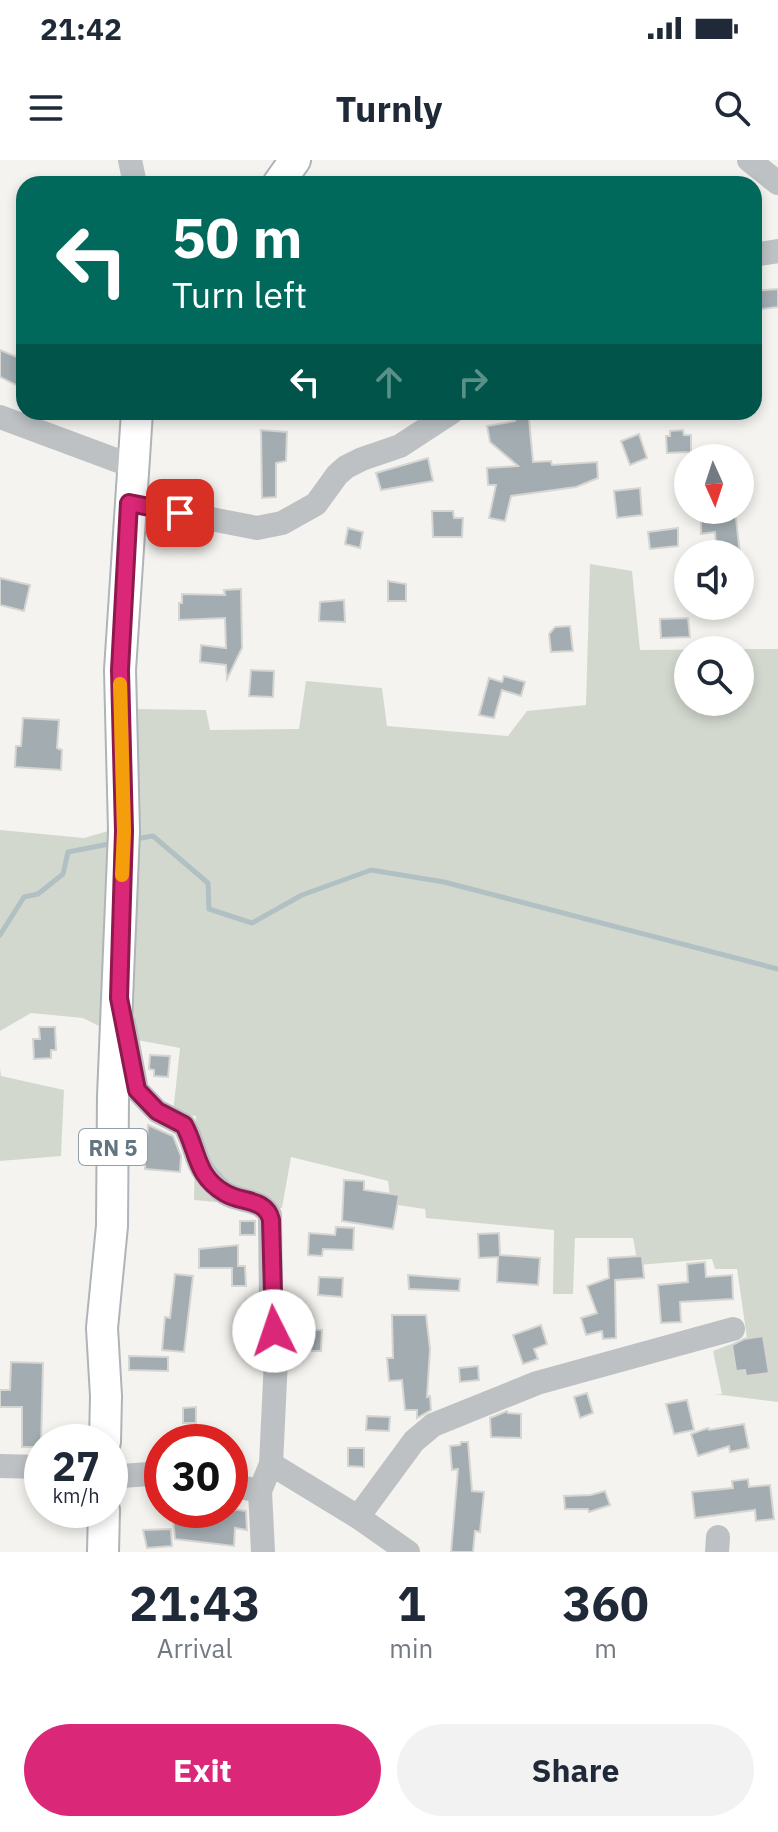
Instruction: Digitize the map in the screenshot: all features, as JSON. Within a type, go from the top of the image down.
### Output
[{"type":"main road","name":"RN 5","points":[[105,1424],[102,1328],[112,1226],[113,1096],[123,842],[120,670],[136,420]]},
{"type":"main road","points":[[103,1552],[104,1528]]},
{"type":"street","points":[[749,160],[778,183]]},
{"type":"street","points":[[0,417],[132,466]]},
{"type":"street","points":[[129,503],[257,528],[270,527],[316,504],[346,467],[400,446],[440,420]]},
{"type":"street","points":[[119,998],[137,1090],[157,1111],[184,1125],[201,1171],[222,1191],[260,1204],[270,1215],[271,1303],[276,1359],[271,1464],[260,1491],[263,1552]]},
{"type":"street","points":[[358,1517],[414,1441],[433,1425],[537,1383],[733,1329]]},
{"type":"street","points":[[271,1464],[358,1517],[408,1552]]},
{"type":"street","points":[[0,1466],[24,1467]]},
{"type":"street","points":[[248,1489],[260,1491]]},
{"type":"shaded area","points":[[590,564],[632,571],[640,650],[674,650],[674,716],[754,716],[754,649],[778,649],[778,1402],[714,1394],[722,1394],[713,1351],[747,1338],[737,1269],[715,1269],[712,1259],[638,1265],[633,1238],[575,1238],[573,1294],[553,1294],[554,1230],[426,1218],[425,1209],[391,1204],[388,1181],[291,1157],[282,1208],[194,1200],[196,1116],[173,1113],[180,1048],[121,1037],[83,1018],[31,1013],[0,1031],[0,830],[84,838],[129,825],[136,709],[206,710],[210,730],[299,729],[306,681],[382,688],[387,726],[508,736],[527,711],[586,705]]},
{"type":"shaded area","points":[[0,1068],[1,1076],[64,1090],[61,1156],[0,1161]]},
{"type":"building","points":[[778,289],[778,307],[762,309],[762,290]]},
{"type":"building","points":[[0,350],[16,357],[16,385],[0,377]]},
{"type":"building","points":[[529,420],[533,462],[551,461],[552,465],[597,462],[598,478],[576,487],[511,496],[505,521],[489,518],[496,485],[488,485],[487,468],[518,466],[490,442],[487,426]]},
{"type":"building","points":[[261,430],[287,432],[286,461],[276,463],[276,497],[262,498]]},
{"type":"building","points":[[683,430],[684,435],[691,435],[691,444],[674,444],[674,453],[667,453],[666,436],[670,436],[670,431]]},
{"type":"building","points":[[639,434],[647,458],[630,465],[621,441]]},
{"type":"building","points":[[428,458],[433,481],[381,490],[376,473]]},
{"type":"building","points":[[640,488],[642,515],[617,518],[614,491]]},
{"type":"building","points":[[432,511],[453,511],[454,518],[463,518],[462,537],[433,537]]},
{"type":"building","points":[[701,524],[737,524],[738,540],[716,540],[715,532],[701,534]]},
{"type":"building","points":[[348,528],[363,532],[360,548],[345,544]]},
{"type":"building","points":[[678,528],[678,540],[674,540],[674,546],[650,549],[648,532]]},
{"type":"building","points":[[0,578],[30,585],[24,611],[0,605]]},
{"type":"building","points":[[388,581],[406,584],[406,601],[388,601]]},
{"type":"building","points":[[241,589],[242,648],[227,679],[226,665],[200,662],[201,645],[226,648],[225,618],[179,620],[179,603],[182,603],[182,594],[225,595],[224,590]]},
{"type":"building","points":[[344,600],[345,622],[319,621],[320,602]]},
{"type":"building","points":[[660,619],[688,620],[690,636],[661,638]]},
{"type":"building","points":[[570,626],[573,651],[551,652],[549,634],[555,627]]},
{"type":"building","points":[[251,670],[274,671],[273,697],[249,696]]},
{"type":"building","points":[[504,676],[525,682],[521,696],[502,690],[494,718],[479,715],[489,678],[502,682]]},
{"type":"building","points":[[23,718],[59,720],[57,748],[62,750],[61,770],[15,767],[16,746],[21,746]]},
{"type":"building","points":[[39,1027],[55,1027],[56,1050],[51,1050],[51,1058],[34,1059],[33,1039],[40,1039]]},
{"type":"building","points":[[150,1055],[170,1056],[168,1077],[154,1076],[154,1070],[149,1069]]},
{"type":"building","points":[[148,1125],[173,1136],[181,1156],[180,1172],[145,1169],[145,1155],[137,1155],[139,1137],[147,1137]]},
{"type":"building","points":[[344,1180],[364,1181],[364,1190],[399,1195],[393,1229],[342,1221]]},
{"type":"building","points":[[240,1221],[255,1221],[255,1235],[240,1235]]},
{"type":"building","points":[[336,1227],[354,1228],[353,1250],[323,1249],[322,1256],[308,1255],[309,1233],[335,1235]]},
{"type":"building","points":[[499,1233],[500,1255],[540,1258],[538,1285],[497,1282],[498,1257],[479,1258],[478,1234]]},
{"type":"building","points":[[238,1245],[238,1266],[245,1266],[246,1286],[232,1286],[232,1268],[199,1268],[199,1249]]},
{"type":"building","points":[[642,1256],[644,1278],[615,1280],[616,1338],[603,1339],[602,1331],[586,1335],[581,1318],[597,1313],[587,1286],[609,1278],[608,1258]]},
{"type":"building","points":[[705,1262],[706,1277],[732,1275],[733,1299],[680,1302],[681,1322],[661,1323],[658,1285],[688,1282],[687,1264]]},
{"type":"building","points":[[175,1274],[193,1276],[184,1352],[162,1350],[165,1317],[170,1318]]},
{"type":"building","points":[[408,1275],[460,1279],[459,1291],[409,1289]]},
{"type":"building","points":[[319,1277],[343,1278],[342,1297],[318,1295]]},
{"type":"building","points":[[392,1315],[426,1315],[430,1349],[427,1397],[430,1396],[431,1410],[417,1418],[417,1410],[405,1410],[402,1380],[389,1381],[387,1358],[393,1358]]},
{"type":"building","points":[[541,1325],[547,1344],[534,1349],[538,1359],[523,1364],[513,1335]]},
{"type":"building","points":[[307,1330],[322,1330],[321,1351],[307,1351]]},
{"type":"building","points":[[763,1336],[769,1373],[746,1376],[745,1370],[736,1371],[732,1345],[744,1339]]},
{"type":"building","points":[[129,1356],[168,1357],[168,1371],[129,1370]]},
{"type":"building","points":[[11,1362],[43,1363],[42,1424],[24,1424],[24,1447],[22,1407],[0,1407],[0,1390],[10,1390]]},
{"type":"building","points":[[478,1366],[479,1380],[460,1382],[459,1368]]},
{"type":"building","points":[[587,1393],[593,1413],[580,1418],[574,1397]]},
{"type":"building","points":[[687,1400],[694,1430],[674,1434],[666,1404]]},
{"type":"building","points":[[196,1407],[196,1423],[183,1423],[183,1408]]},
{"type":"building","points":[[507,1411],[521,1414],[521,1438],[491,1437],[490,1418]]},
{"type":"building","points":[[367,1416],[390,1417],[389,1431],[366,1430]]},
{"type":"building","points":[[744,1424],[749,1448],[730,1452],[729,1446],[698,1456],[691,1434],[708,1428]]},
{"type":"building","points":[[461,1442],[468,1442],[472,1491],[484,1492],[480,1532],[475,1531],[473,1552],[451,1552],[458,1469],[452,1470],[450,1446],[460,1445]]},
{"type":"building","points":[[348,1448],[364,1448],[364,1467],[348,1466]]},
{"type":"building","points":[[748,1479],[749,1487],[770,1485],[774,1519],[756,1521],[755,1510],[695,1518],[692,1492],[733,1488],[732,1481]]},
{"type":"building","points":[[605,1491],[610,1505],[589,1512],[588,1509],[565,1509],[564,1496]]},
{"type":"building","points":[[174,1528],[235,1528],[234,1546],[175,1539]]},
{"type":"building","points":[[171,1529],[172,1546],[147,1548],[143,1530]]},
{"type":"waterway","points":[[135,839],[153,836],[208,883],[209,909],[252,923],[302,895],[371,870],[444,882],[778,969]]},
{"type":"waterway","points":[[0,935],[24,897],[38,894],[63,874],[68,852],[114,843]]},
{"type":"slow traffic","points":[[120,684],[124,831],[122,875]]},
{"type":"route","points":[[180,513],[129,503],[120,670],[124,831],[119,998],[137,1090],[157,1111],[184,1125],[201,1171],[222,1191],[260,1204],[269,1211],[274,1331]]}]
